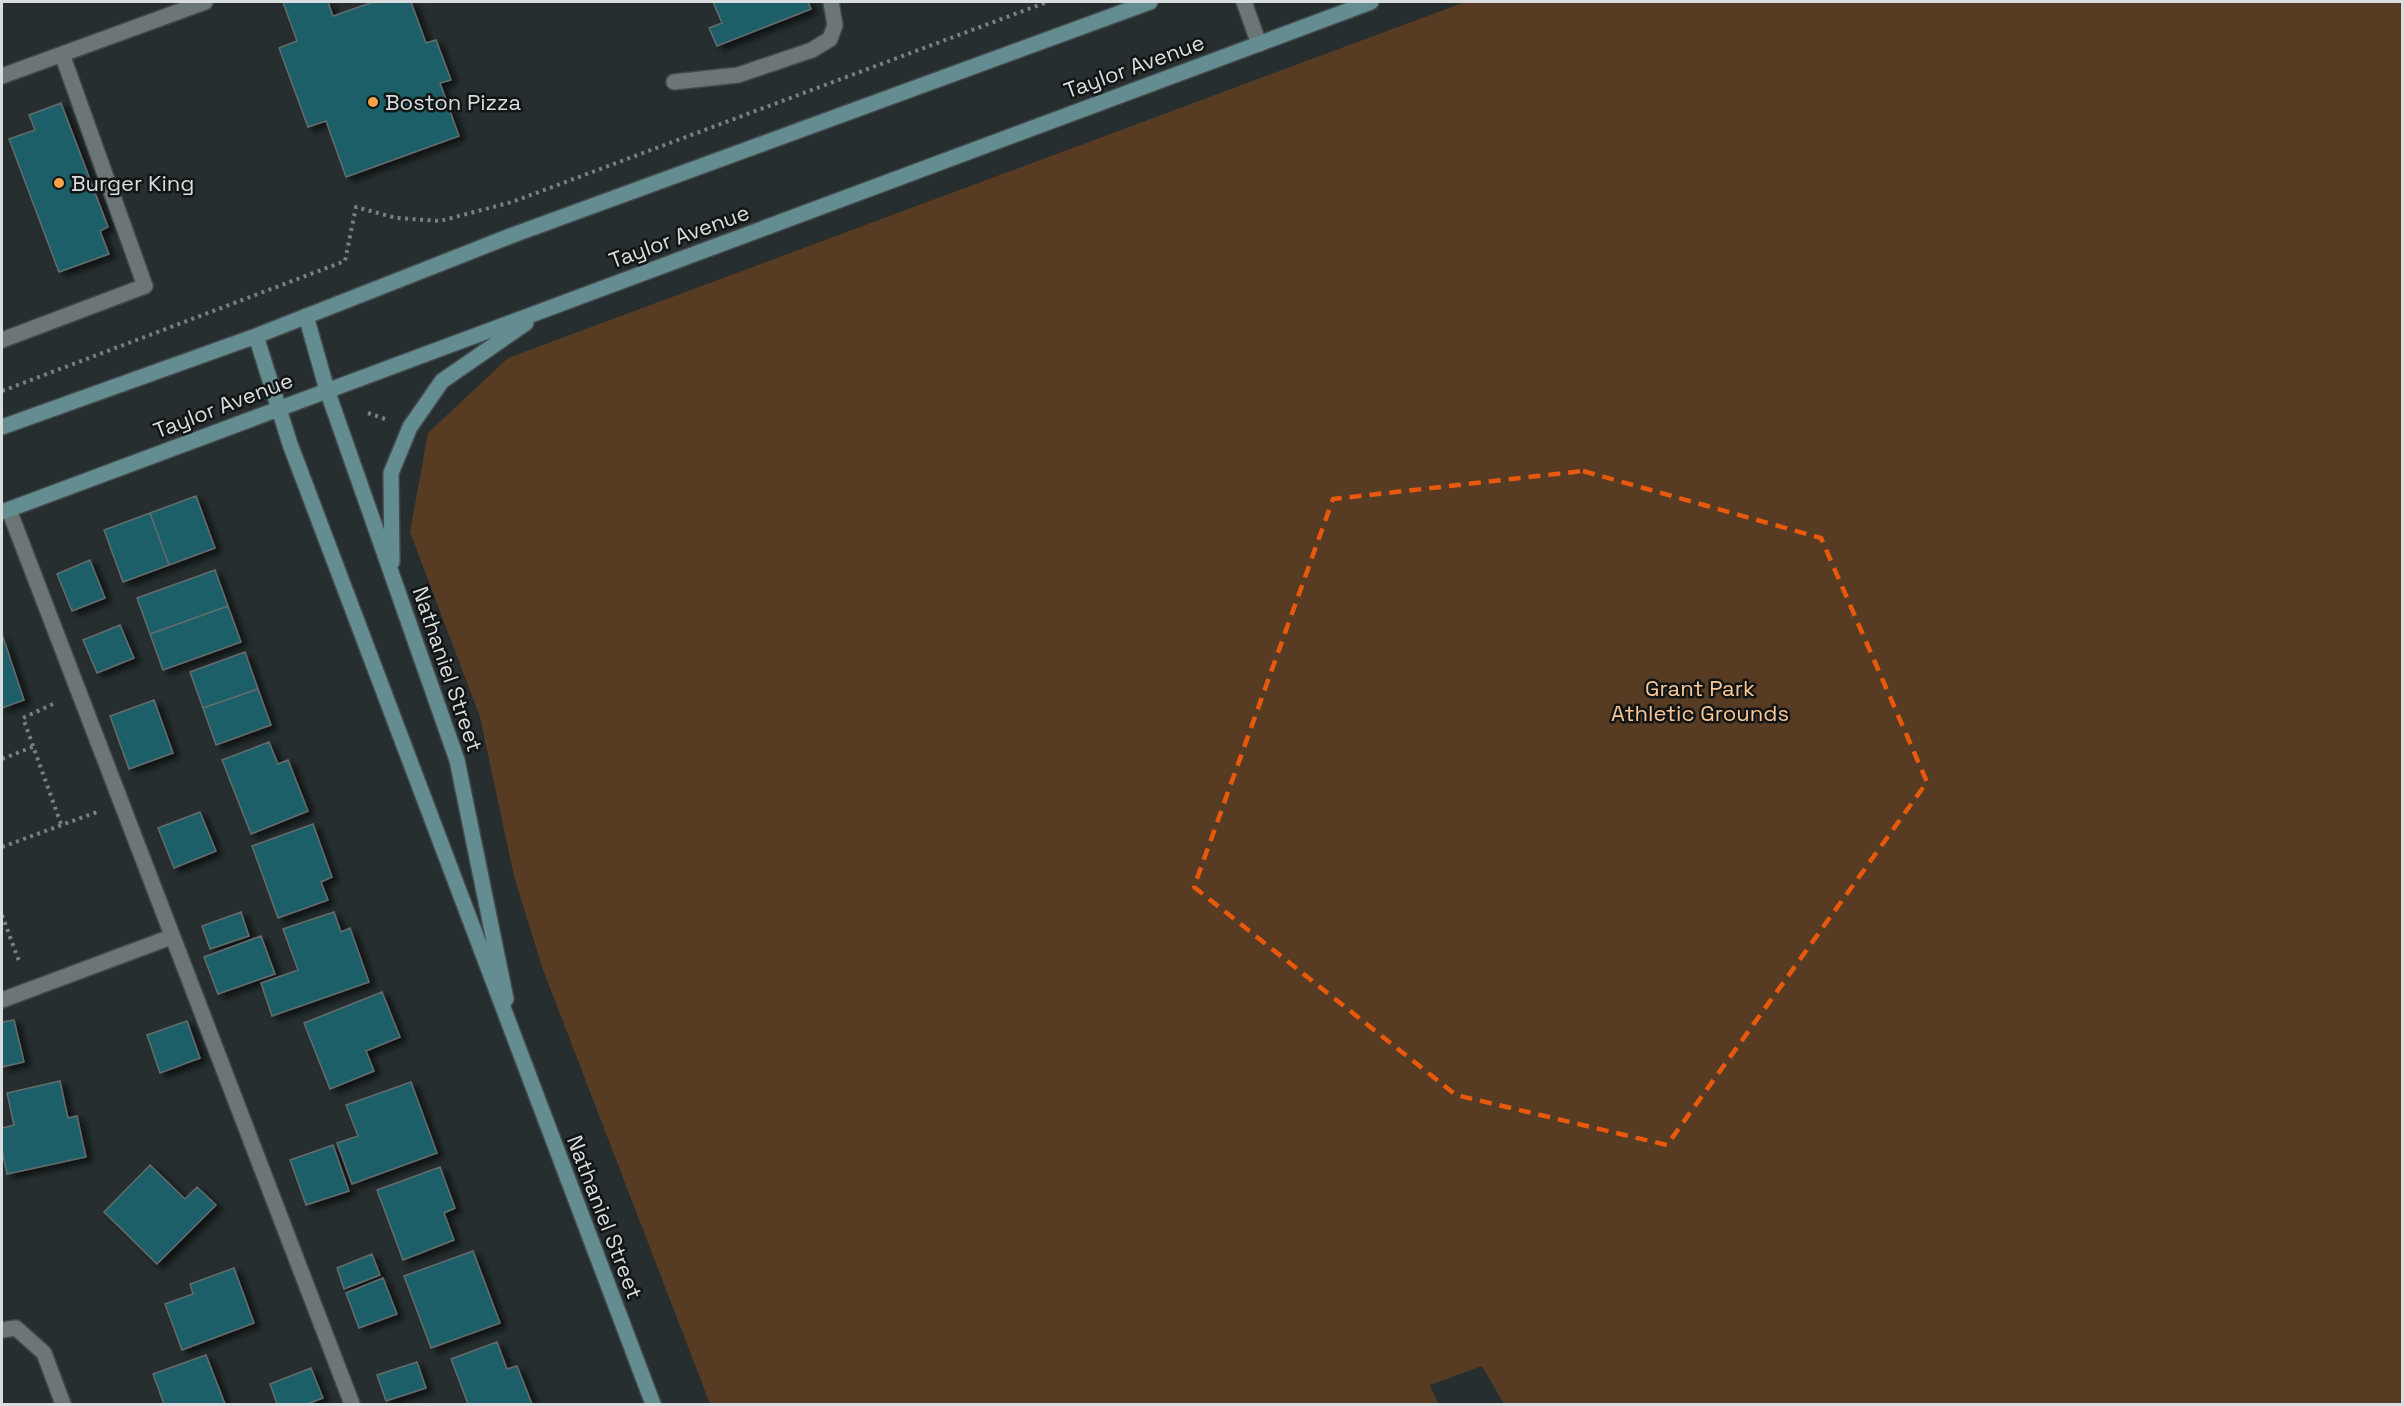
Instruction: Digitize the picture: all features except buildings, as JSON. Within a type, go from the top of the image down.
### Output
[{"type":"main road","points":[[2,427],[256,336],[513,235],[1150,2]]},
{"type":"main road","name":"Taylor Avenue","points":[[5,511],[1371,2]]},
{"type":"main road","points":[[392,574],[391,473],[410,427],[442,381],[544,310]]},
{"type":"main road","name":"Nathaniel Street","points":[[306,316],[327,390],[457,760],[515,1046]]},
{"type":"main road","name":"Nathaniel Street","points":[[256,336],[277,408],[515,1046],[653,1404]]},
{"type":"street","points":[[2,76],[206,2]]},
{"type":"street","points":[[674,82],[738,75],[812,50],[830,39],[835,26],[831,2]]},
{"type":"street","points":[[1244,2],[1259,44]]},
{"type":"street","points":[[2,340],[145,286],[62,54]]},
{"type":"street","points":[[5,511],[79,694],[352,1404]]},
{"type":"street","points":[[2,1000],[171,937]]},
{"type":"street","points":[[2,1330],[16,1328],[44,1353],[63,1404]]},
{"type":"path","points":[[2,391],[345,261],[356,207],[396,218],[440,220],[512,202],[1047,2]]},
{"type":"path","points":[[61,824],[23,718],[79,694]]},
{"type":"path","points":[[2,759],[34,746]]},
{"type":"path","points":[[2,847],[120,804]]},
{"type":"path","points":[[2,915],[30,990]]},
{"type":"highlighted area","points":[[1583,471],[1821,538],[1927,782],[1667,1145],[1456,1095],[1194,887],[1333,499]]},
{"type":"green space","name":"Grant Park Athletic Grounds","points":[[1465,2],[2402,2],[2402,1404],[1504,1404],[1482,1366],[1430,1385],[1438,1404],[710,1404],[542,967],[514,876],[480,717],[410,532],[428,433],[508,358]]},
{"type":"place","name":"Boston Pizza","points":[[373,102]]},
{"type":"place","name":"Burger King","points":[[59,183]]}]
